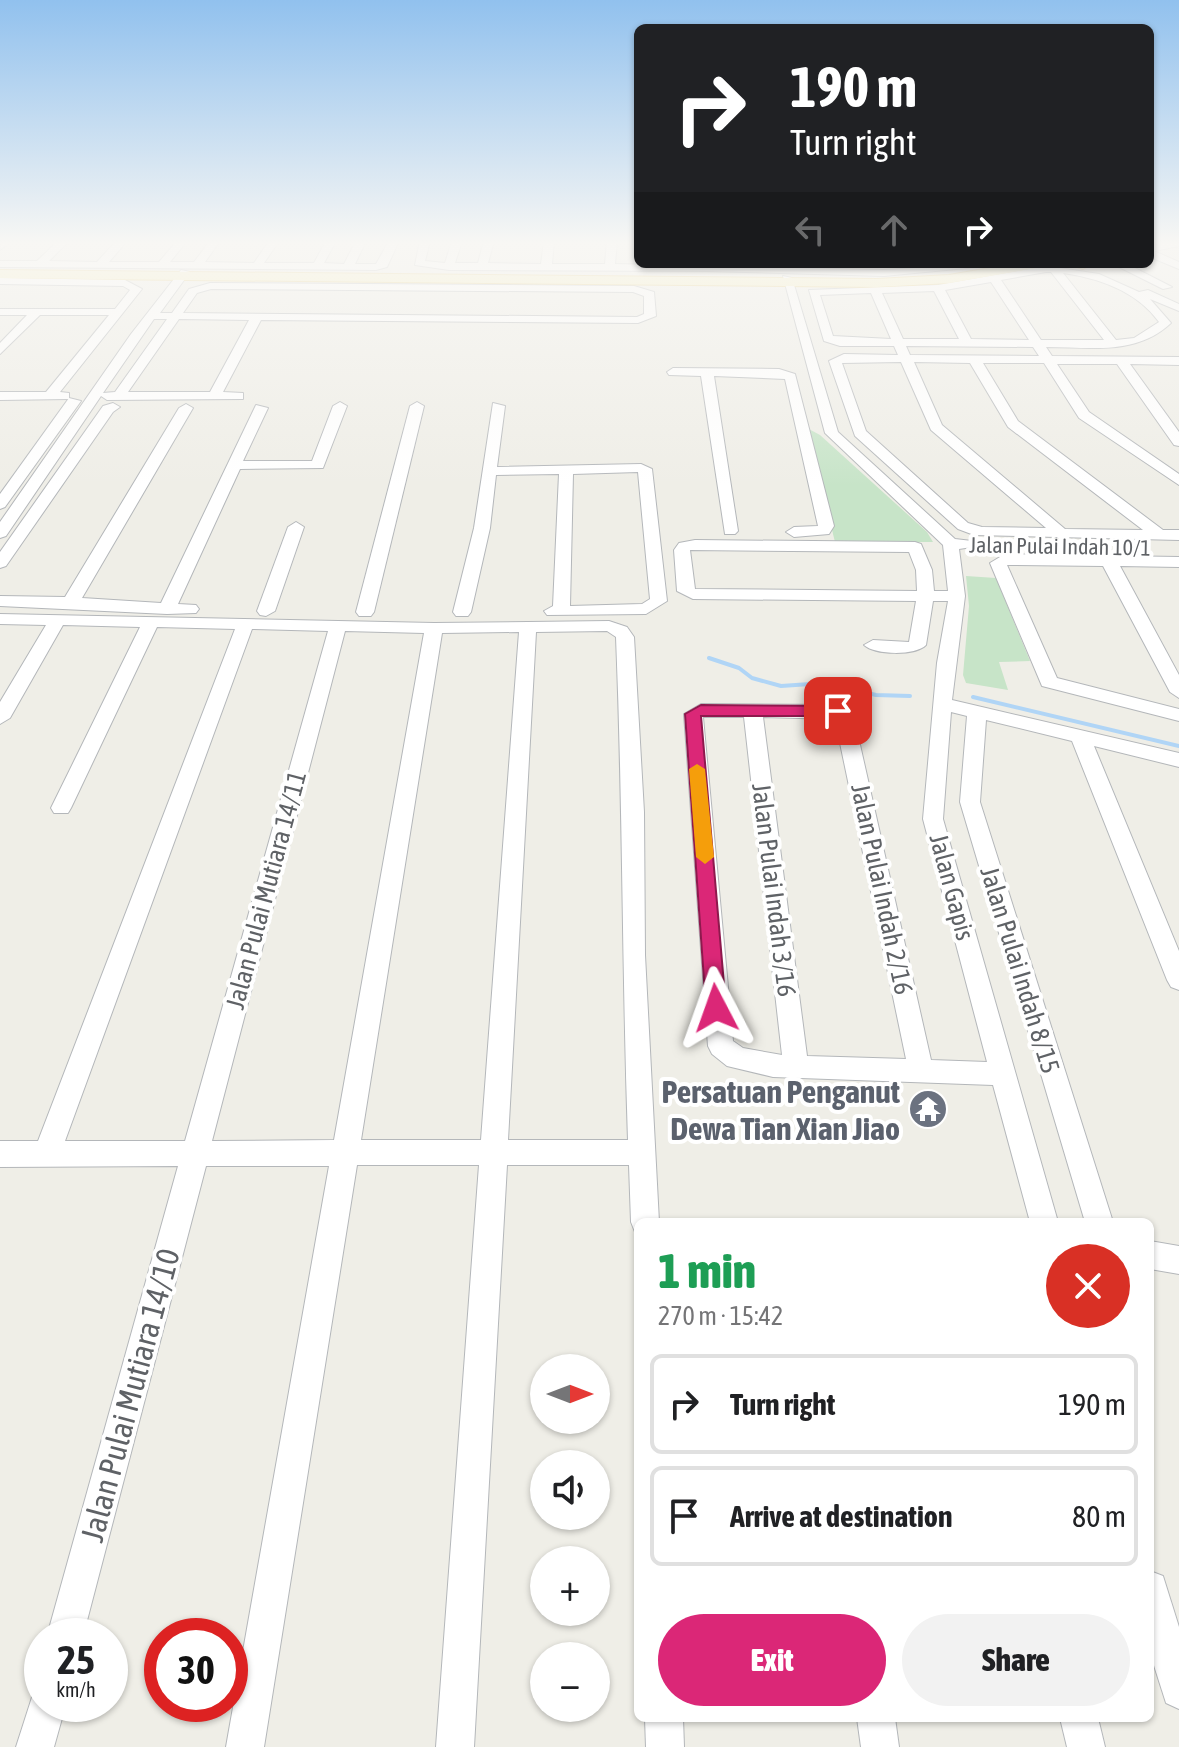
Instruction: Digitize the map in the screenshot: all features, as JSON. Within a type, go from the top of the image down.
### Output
[{"type":"street","points":[[0,350],[27,323]]},
{"type":"street","points":[[50,396],[109,323]]},
{"type":"street","points":[[0,504],[78,396],[139,323]]},
{"type":"street","points":[[0,533],[146,323]]},
{"type":"street","points":[[0,563],[171,323]]},
{"type":"street","points":[[214,396],[253,323]]},
{"type":"street","name":"Jalan Pulai Indah 10/1","points":[[800,323],[832,433],[951,544],[1106,554],[1179,549]]},
{"type":"street","points":[[824,323],[831,340],[975,360],[1120,344],[1156,330],[1163,323]]},
{"type":"street","points":[[889,323],[936,427],[1061,533]]},
{"type":"street","points":[[956,323],[967,344]]},
{"type":"street","points":[[1023,323],[1084,415],[1179,481]]},
{"type":"street","points":[[1101,323],[1120,344]]},
{"type":"street","points":[[1179,359],[1121,361],[967,344],[835,361],[860,433],[963,526],[980,532],[1179,535]]},
{"type":"street","points":[[807,350],[1145,352],[1154,348],[1179,359]]},
{"type":"street","name":"Jalan Pulai Indah 10/1","points":[[975,360],[1013,424],[1160,535]]},
{"type":"street","points":[[1121,361],[1170,446],[1130,447]]},
{"type":"street","points":[[673,372],[788,375],[826,529],[817,532],[777,532]]},
{"type":"street","points":[[707,372],[730,531]]},
{"type":"street","points":[[0,396],[95,396],[116,402],[238,396]]},
{"type":"street","points":[[234,465],[318,465],[340,406]]},
{"type":"street","points":[[365,612],[417,406]]},
{"type":"street","points":[[462,612],[482,528],[498,406]]},
{"type":"street","points":[[71,602],[186,408]]},
{"type":"street","points":[[167,609],[261,408]]},
{"type":"street","points":[[798,408],[824,409]]},
{"type":"street","points":[[0,601],[167,609],[462,612],[646,609],[659,601],[647,472],[641,468],[490,471]]},
{"type":"street","points":[[561,611],[566,470]]},
{"type":"street","points":[[266,611],[296,527]]},
{"type":"street","name":"Jalan Gapis","points":[[951,544],[957,596],[946,663],[933,819],[1043,1218]]},
{"type":"street","points":[[873,645],[916,646],[927,595],[918,550],[909,546],[685,546],[685,591],[693,594],[927,595],[957,596]]},
{"type":"street","points":[[1179,562],[1106,554],[1005,559],[998,563],[1049,682],[1179,715]]},
{"type":"street","points":[[1106,554],[1179,692]]},
{"type":"street","points":[[0,619],[434,628],[609,626],[621,631],[625,637],[634,812],[633,955],[645,1218]]},
{"type":"street","points":[[0,718],[58,619]]},
{"type":"street","points":[[61,808],[150,624]]},
{"type":"street","points":[[47,1154],[245,625]]},
{"type":"street","name":"Jalan Pulai Mutiara 14/11","points":[[195,1154],[338,626]]},
{"type":"street","points":[[455,1747],[528,627]]},
{"type":"street","points":[[245,1747],[434,628]]},
{"type":"street","points":[[944,704],[1179,760]]},
{"type":"street","points":[[752,712],[701,710],[693,714],[721,1046],[736,1058],[796,1067],[1004,1074]]},
{"type":"street","name":"Jalan Pulai Indah 2/16","points":[[752,712],[838,711],[844,718],[921,1071]]},
{"type":"street","name":"Jalan Pulai Indah 3/16","points":[[752,712],[796,1067]]},
{"type":"street","name":"Jalan Pulai Indah 8/15","points":[[977,713],[969,784],[970,802],[1005,926],[1098,1218]]},
{"type":"street","points":[[1080,736],[1179,980]]},
{"type":"street","points":[[0,1154],[642,1152]]},
{"type":"street","name":"Jalan Pulai Mutiara 14/10","points":[[70,1618],[195,1154]]},
{"type":"street","points":[[1154,1256],[1179,1260]]},
{"type":"street","points":[[1154,1603],[1179,1690]]},
{"type":"street","points":[[35,1747],[42,1722]]},
{"type":"street","points":[[664,1722],[665,1747]]},
{"type":"street","points":[[877,1722],[880,1747]]},
{"type":"street","points":[[1080,1722],[1086,1747]]},
{"type":"green space","points":[[807,428],[820,435],[927,532],[933,542],[835,542]]},
{"type":"green space","points":[[966,576],[996,578],[1030,661],[999,662],[1008,690],[966,683],[963,675],[969,606]]},
{"type":"waterway","points":[[709,658],[739,668],[752,678],[781,686],[825,683],[876,695],[910,696]]},
{"type":"waterway","points":[[973,697],[1179,746]]},
{"type":"slow traffic","points":[[697,769],[705,857]]},
{"type":"place","name":"Persatuan Penganut Dewa Tian Xian Jiao","points":[[928,1109]]},
{"type":"route","points":[[716,1008],[693,714],[701,710],[838,711]]}]
